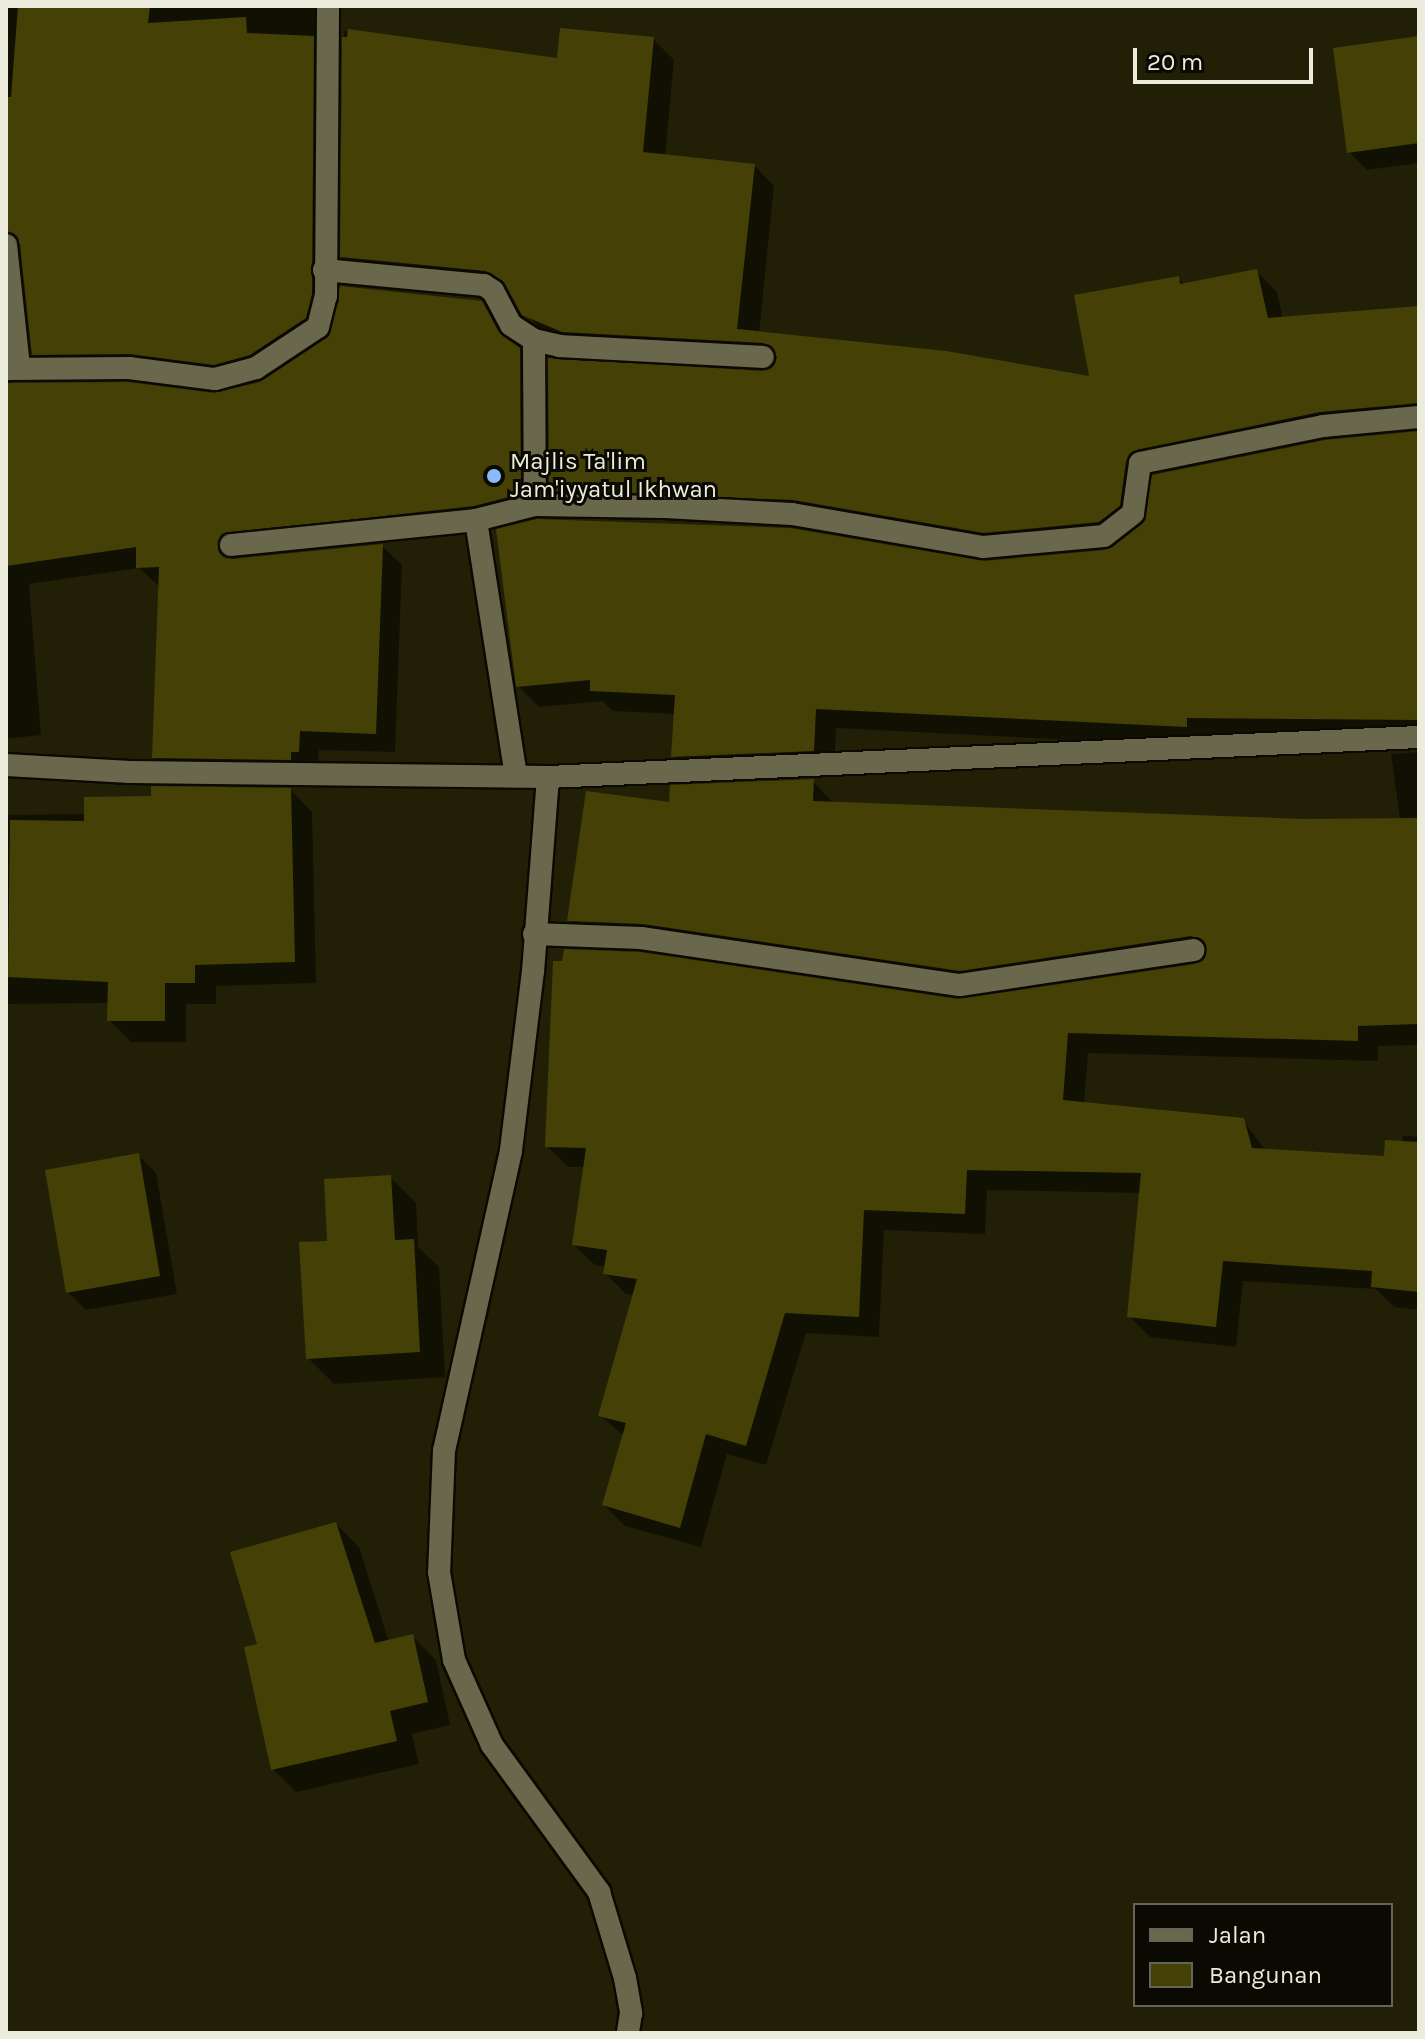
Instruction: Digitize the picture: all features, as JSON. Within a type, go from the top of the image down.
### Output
[{"type":"street","points":[[6,245],[12,368],[129,368],[215,379],[256,368],[318,327],[326,296],[328,6]]},
{"type":"street","points":[[324,270],[484,285],[493,291],[511,325],[534,340],[560,346],[763,357]]},
{"type":"street","points":[[534,340],[535,505]]},
{"type":"street","points":[[231,545],[476,520],[535,505],[792,514],[983,547],[1104,536],[1133,513],[1140,463],[1323,426],[1419,417]]},
{"type":"street","points":[[476,520],[516,776]]},
{"type":"street","points":[[6,765],[130,772],[548,777],[1419,737]]},
{"type":"street","points":[[548,777],[511,1151],[444,1450],[439,1572],[454,1660],[492,1745],[599,1892],[625,1978],[628,2033]]},
{"type":"street","points":[[534,934],[641,938],[960,985],[1193,950]]},
{"type":"building","points":[[18,6],[150,6],[148,23],[246,17],[247,33],[314,36],[312,294],[306,318],[250,355],[214,365],[129,354],[32,355],[20,244],[6,231],[6,97],[11,97]]},
{"type":"building","points":[[560,28],[654,37],[643,152],[755,164],[737,329],[946,351],[1089,376],[1074,295],[1179,276],[1180,284],[1257,269],[1268,318],[1419,306],[1419,403],[1320,412],[1136,450],[1126,461],[1120,506],[1099,522],[984,533],[793,500],[549,491],[548,358],[762,371],[774,365],[777,357],[764,343],[562,332],[522,315],[505,284],[486,271],[340,257],[342,37],[347,37],[348,29],[557,58]]},
{"type":"building","points":[[1419,36],[1419,143],[1347,153],[1333,48]]},
{"type":"building","points":[[340,286],[482,301],[499,332],[520,348],[521,494],[474,506],[222,534],[219,552],[232,559],[383,544],[376,734],[300,731],[299,752],[291,752],[291,760],[152,758],[159,567],[136,568],[136,547],[6,566],[6,383],[128,382],[214,393],[260,382],[326,338]]},
{"type":"building","points":[[1419,431],[1419,720],[1187,718],[1187,727],[816,709],[814,751],[671,757],[675,695],[590,691],[590,680],[516,687],[496,529],[537,519],[790,528],[984,561],[1105,550],[1142,523],[1152,475],[1325,440]]},
{"type":"building","points":[[814,779],[813,801],[1305,819],[1419,818],[1419,1024],[1358,1026],[1358,1041],[1068,1033],[1063,1100],[1244,1118],[1252,1148],[1384,1156],[1385,1140],[1419,1142],[1419,1292],[1371,1287],[1372,1271],[1223,1261],[1216,1327],[1127,1317],[1141,1173],[967,1170],[965,1214],[864,1210],[859,1317],[785,1313],[746,1446],[706,1434],[680,1528],[602,1505],[626,1423],[598,1416],[637,1279],[603,1274],[607,1250],[572,1245],[586,1148],[545,1147],[553,961],[562,961],[564,949],[640,952],[958,999],[1195,964],[1206,954],[1203,941],[1191,936],[960,971],[643,924],[567,921],[586,791],[669,802],[670,785]]},
{"type":"building","points":[[151,786],[291,788],[295,962],[195,965],[195,983],[165,983],[165,1021],[107,1021],[108,982],[8,977],[10,820],[84,821],[84,797],[151,796]]},
{"type":"building","points":[[139,1153],[160,1276],[66,1293],[45,1170]]},
{"type":"building","points":[[391,1175],[395,1240],[414,1239],[420,1352],[306,1359],[299,1242],[327,1241],[324,1179]]},
{"type":"building","points":[[336,1522],[375,1643],[413,1634],[428,1702],[390,1711],[397,1741],[271,1770],[244,1647],[257,1644],[230,1552]]},
{"type":"place","name":"Majlis Ta'lim Jam'iyyatul Ikhwan","points":[[494,476]]}]
